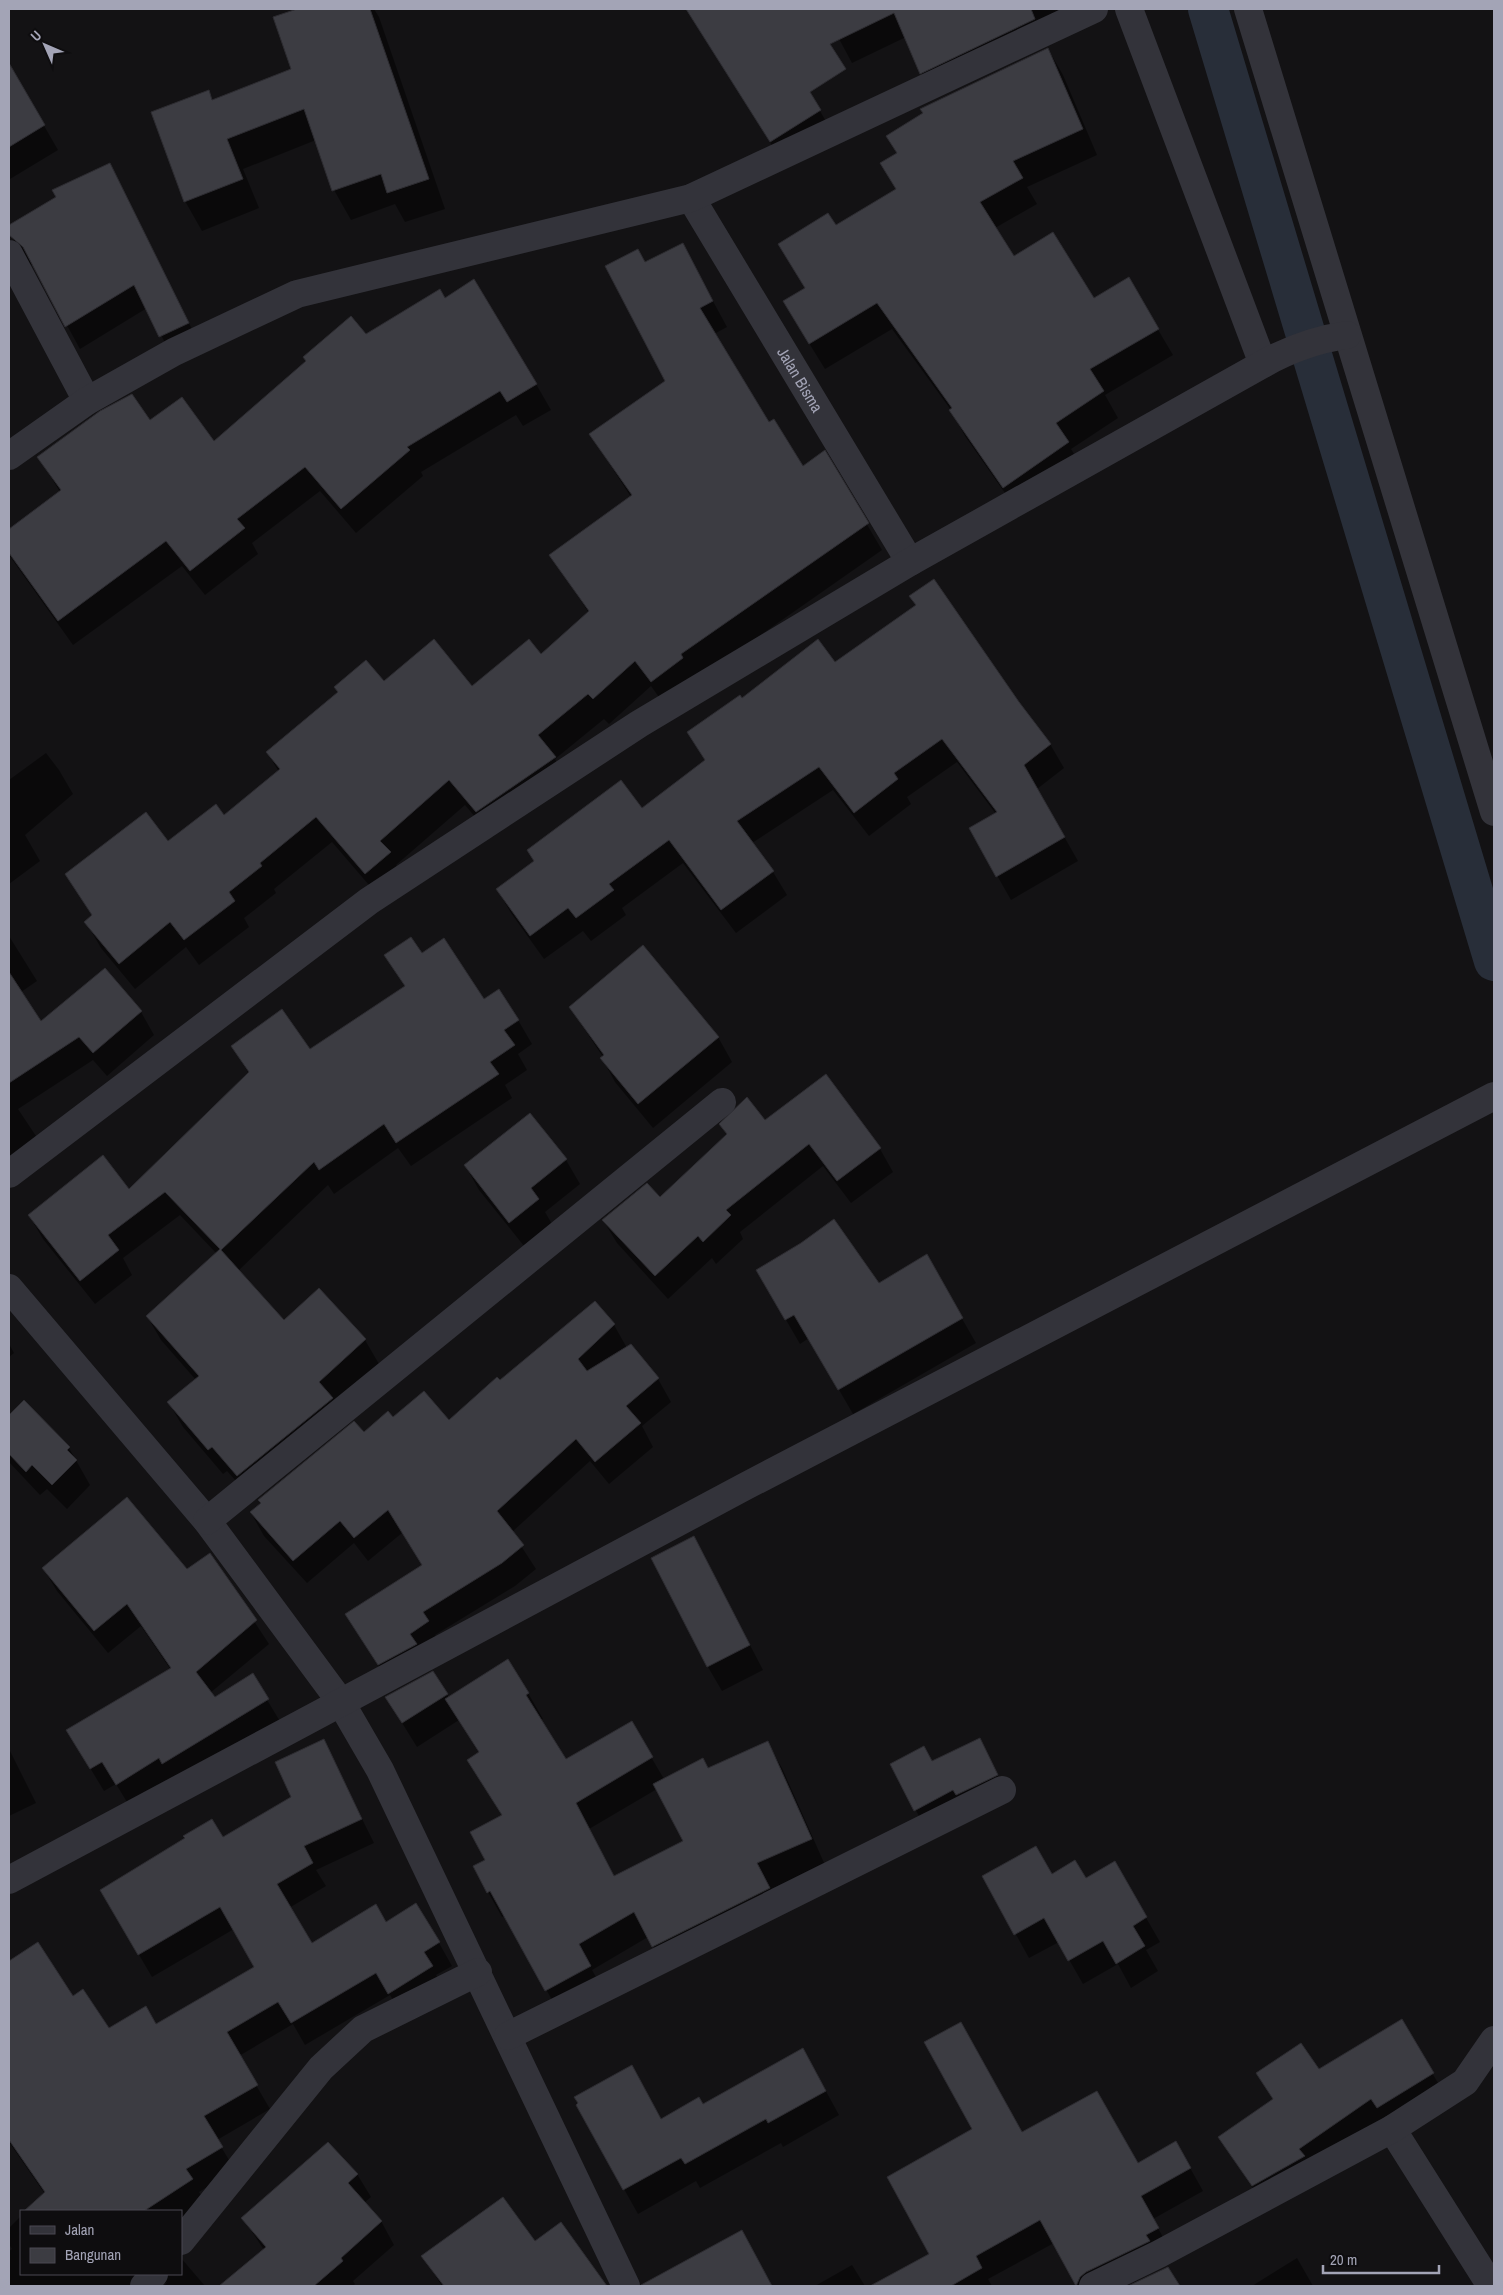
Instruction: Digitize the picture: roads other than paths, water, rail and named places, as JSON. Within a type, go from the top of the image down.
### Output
[{"type":"street","points":[[9,456],[87,401],[174,352],[297,294],[690,198],[1094,9]]},
{"type":"street","points":[[1129,9],[1271,359]]},
{"type":"street","points":[[1248,9],[1341,336],[1494,812]]},
{"type":"street","name":"Jalan Bisma","points":[[690,198],[910,562]]},
{"type":"street","points":[[9,254],[87,401]]},
{"type":"street","points":[[9,1174],[369,901],[638,724],[910,562],[1271,359],[1341,336]]},
{"type":"street","points":[[9,1880],[340,1701],[744,1487],[1494,1096]]},
{"type":"street","points":[[208,1521],[722,1102]]},
{"type":"street","points":[[9,1288],[208,1521],[340,1701],[380,1770],[478,1972],[626,2286]]},
{"type":"street","points":[[508,2036],[1002,1790]]},
{"type":"street","points":[[182,2239],[321,2068],[363,2029],[478,1972]]},
{"type":"street","points":[[1093,2286],[1159,2254],[1392,2129],[1465,2082],[1494,2040]]},
{"type":"street","points":[[1392,2129],[1491,2286]]},
{"type":"street","points":[[144,2286],[153,2275]]},
{"type":"waterway","points":[[1208,9],[1494,961]]}]
